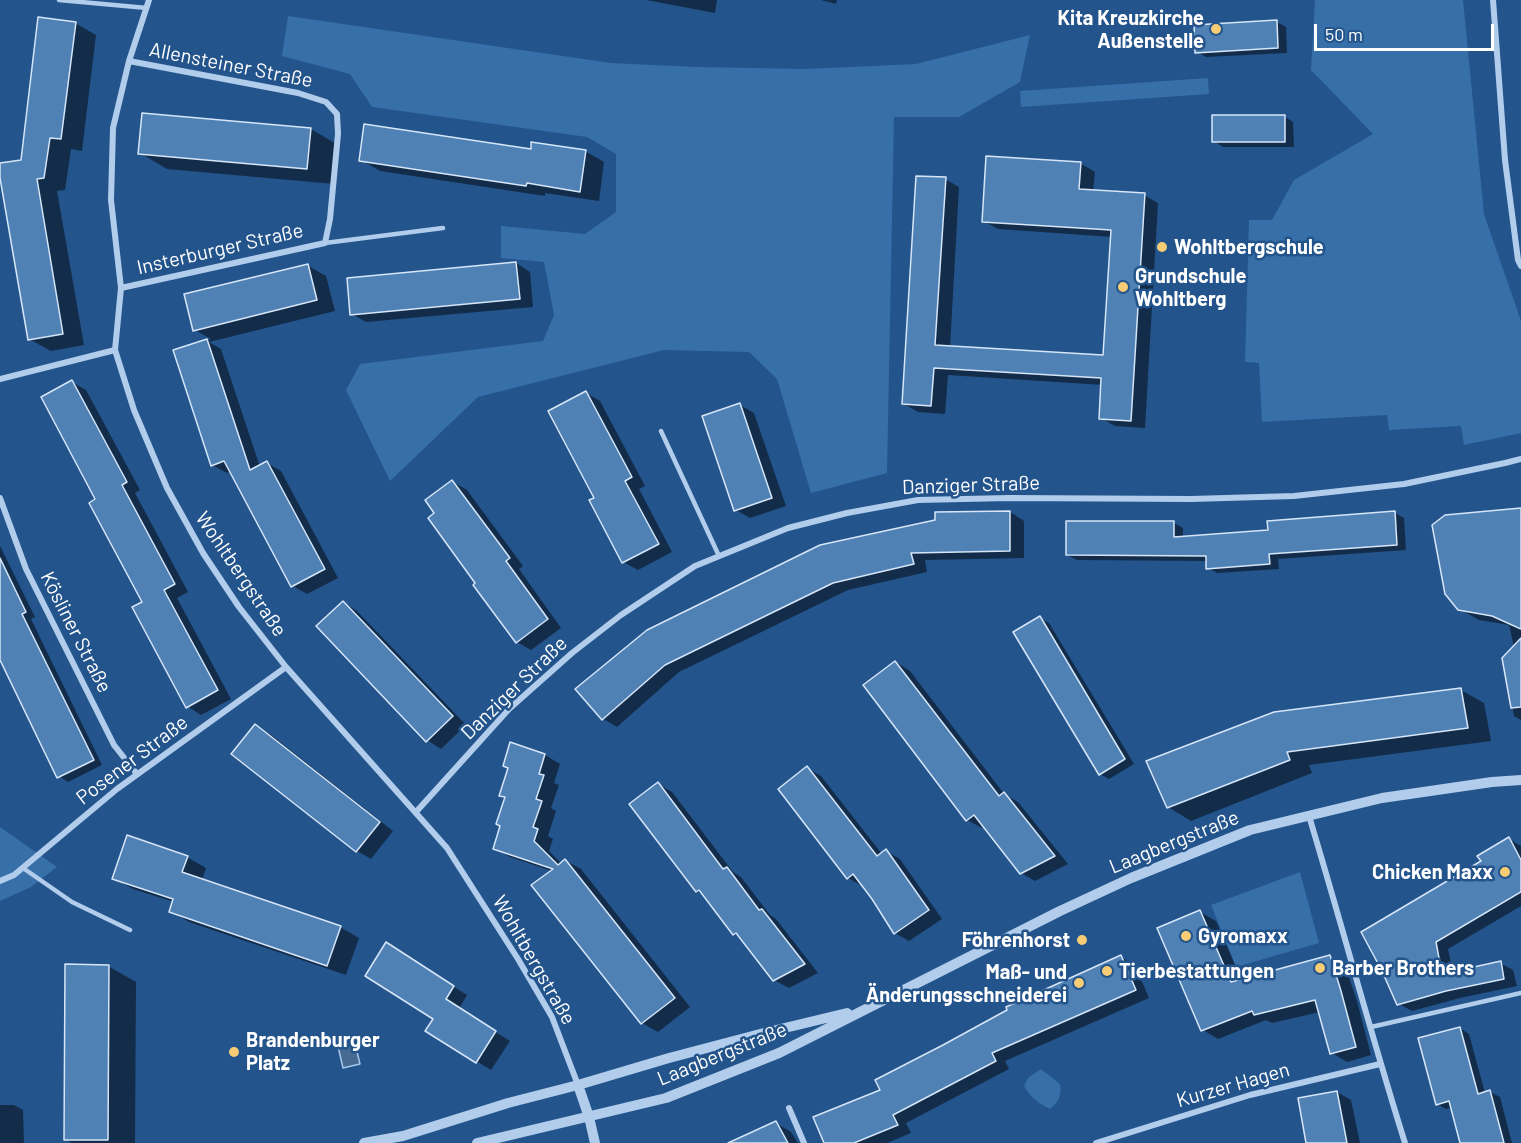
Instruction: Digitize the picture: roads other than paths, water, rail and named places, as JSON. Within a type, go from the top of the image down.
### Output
[{"type":"street","name":"Wohltbergstraße","points":[[150,0],[129,61],[114,128],[111,200],[121,288],[116,350],[134,410],[167,488],[202,553],[239,607],[286,667],[447,848],[552,1017],[579,1085]]},
{"type":"street","points":[[1493,0],[1505,160],[1518,260],[1521,266]]},
{"type":"street","name":"Allensteiner Straße","points":[[129,61],[298,93],[326,102],[337,114],[338,134]]},
{"type":"street","name":"Insterburger Straße","points":[[121,288],[325,243],[330,219],[338,134]]},
{"type":"street","points":[[0,379],[116,350]]},
{"type":"street","name":"Danziger Straße","points":[[416,812],[509,709],[572,653],[621,615],[695,566],[789,528],[847,513],[918,500],[1191,499],[1294,496],[1404,484],[1521,459]]},
{"type":"street","name":"Kösliner Straße","points":[[0,498],[26,569],[114,745],[137,774]]},
{"type":"street","name":"Posener Straße","points":[[0,881],[23,868],[137,774],[286,667]]},
{"type":"street","name":"Laagbergstraße","points":[[589,1117],[676,1094],[779,1053],[1060,911],[1131,878],[1250,830],[1382,798],[1521,780]]},
{"type":"street","points":[[1309,816],[1405,1143]]},
{"type":"street","name":"Laagbergstraße","points":[[579,1085],[661,1060],[864,1009]]},
{"type":"street","name":"Kurzer Hagen","points":[[1096,1143],[1250,1095],[1380,1064]]},
{"type":"street","points":[[364,1143],[403,1136],[508,1103],[579,1085],[596,1143]]},
{"type":"street","points":[[789,1108],[804,1143]]},
{"type":"street","points":[[477,1143],[589,1117]]},
{"type":"lane","points":[[59,0],[147,8]]},
{"type":"lane","points":[[325,243],[443,228]]},
{"type":"lane","points":[[662,431],[719,556]]},
{"type":"lane","points":[[23,868],[72,902],[130,930]]},
{"type":"lane","points":[[1371,1027],[1521,993]]},
{"type":"place","name":"Kita Kreuzkirche Außenstelle","points":[[1216,29]]},
{"type":"place","name":"Wohltbergschule","points":[[1162,247]]},
{"type":"place","name":"Grundschule Wohltberg","points":[[1123,287]]},
{"type":"place","name":"Chicken Maxx","points":[[1505,872]]},
{"type":"place","name":"Gyromaxx","points":[[1186,936]]},
{"type":"place","name":"Föhrenhorst","points":[[1082,940]]},
{"type":"place","name":"Barber Brothers","points":[[1320,968]]},
{"type":"place","name":"Tierbestattungen","points":[[1107,971]]},
{"type":"place","name":"Maß- und Änderungsschneiderei","points":[[1079,983]]},
{"type":"place","name":"Brandenburger Platz","points":[[234,1052]]}]
